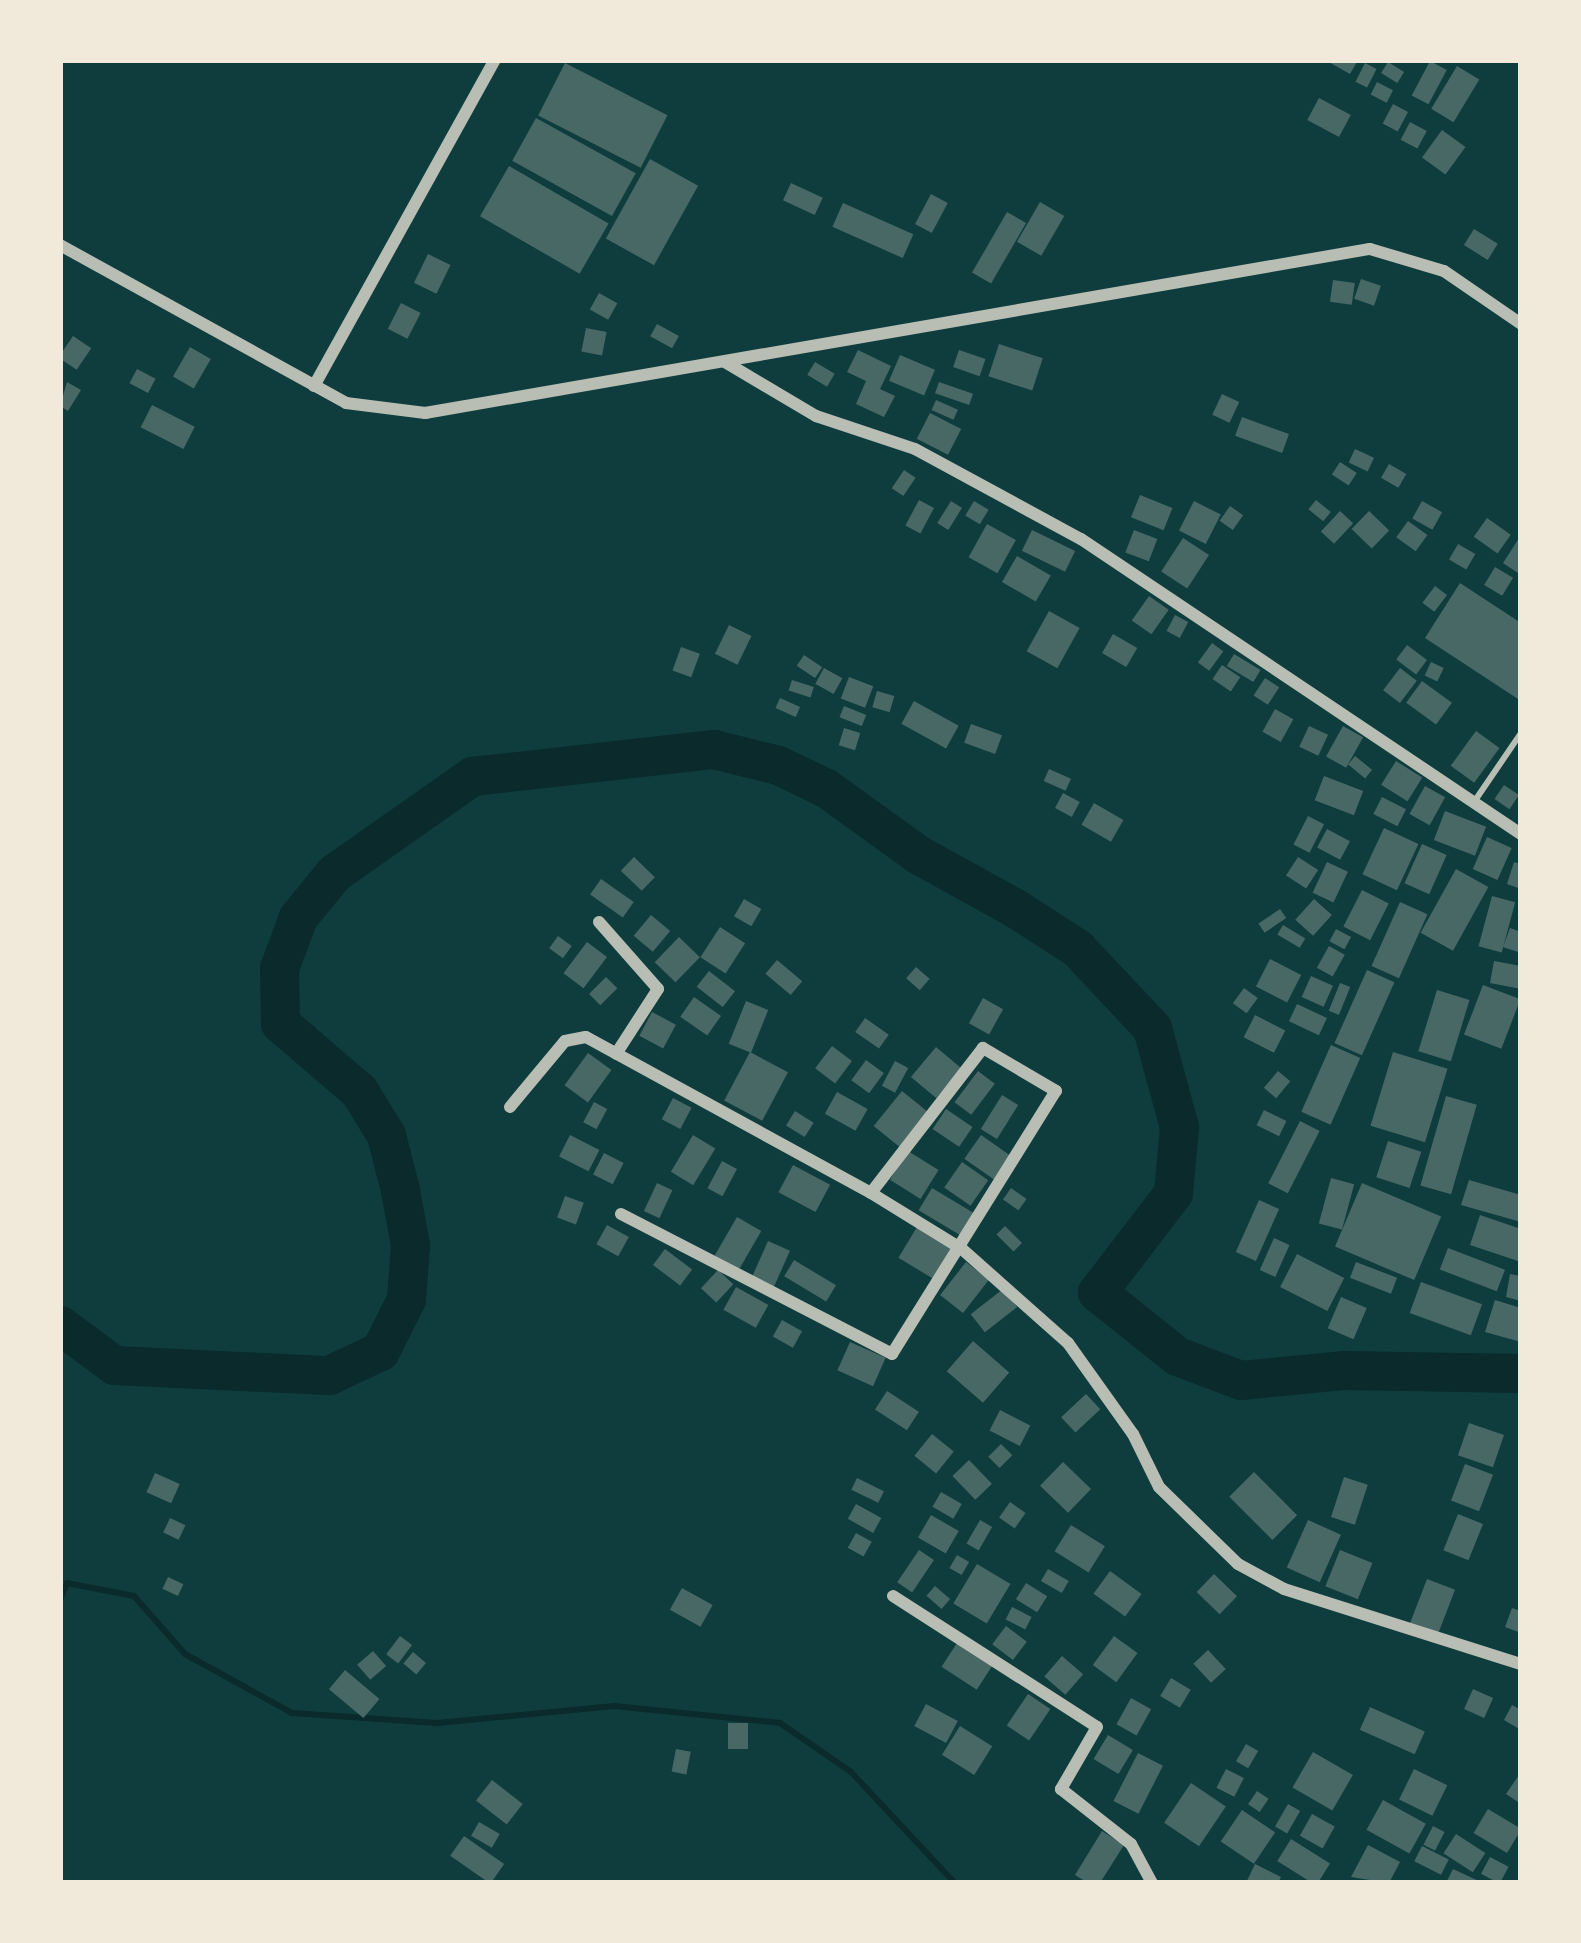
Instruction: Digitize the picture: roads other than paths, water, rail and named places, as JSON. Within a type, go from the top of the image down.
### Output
[{"type":"street","points":[[314,386],[495,60]]},
{"type":"street","points":[[60,244],[346,403],[425,413],[1370,249],[1444,271],[1521,324]]},
{"type":"street","points":[[724,361],[816,416],[915,449],[1081,539],[1521,834]]},
{"type":"street","points":[[599,922],[658,989],[616,1054]]},
{"type":"street","points":[[510,1107],[565,1041],[586,1036],[871,1192],[962,1249],[1068,1342],[1133,1434],[1159,1487],[1238,1564],[1284,1589],[1521,1664]]},
{"type":"street","points":[[621,1214],[892,1354],[962,1249],[1056,1091],[983,1048],[871,1192]]},
{"type":"street","points":[[893,1596],[1097,1727],[1061,1789],[1131,1844],[1152,1883]]},
{"type":"lane","points":[[1474,802],[1521,733]]},
{"type":"waterway","points":[[60,1325],[114,1365],[329,1375],[380,1351],[406,1299],[410,1245],[400,1190],[386,1135],[359,1091],[280,1023],[279,968],[298,917],[334,873],[472,776],[713,749],[778,765],[826,788],[919,855],[1015,908],[1077,948],[1152,1028],[1179,1127],[1173,1193],[1097,1292],[1177,1356],[1241,1380],[1343,1370],[1521,1373]]},
{"type":"waterway","points":[[60,1345],[72,1335]]},
{"type":"waterway","points":[[60,1600],[67,1583],[134,1596],[185,1654],[292,1713],[438,1723],[614,1706],[780,1723],[851,1772],[955,1883]]}]
